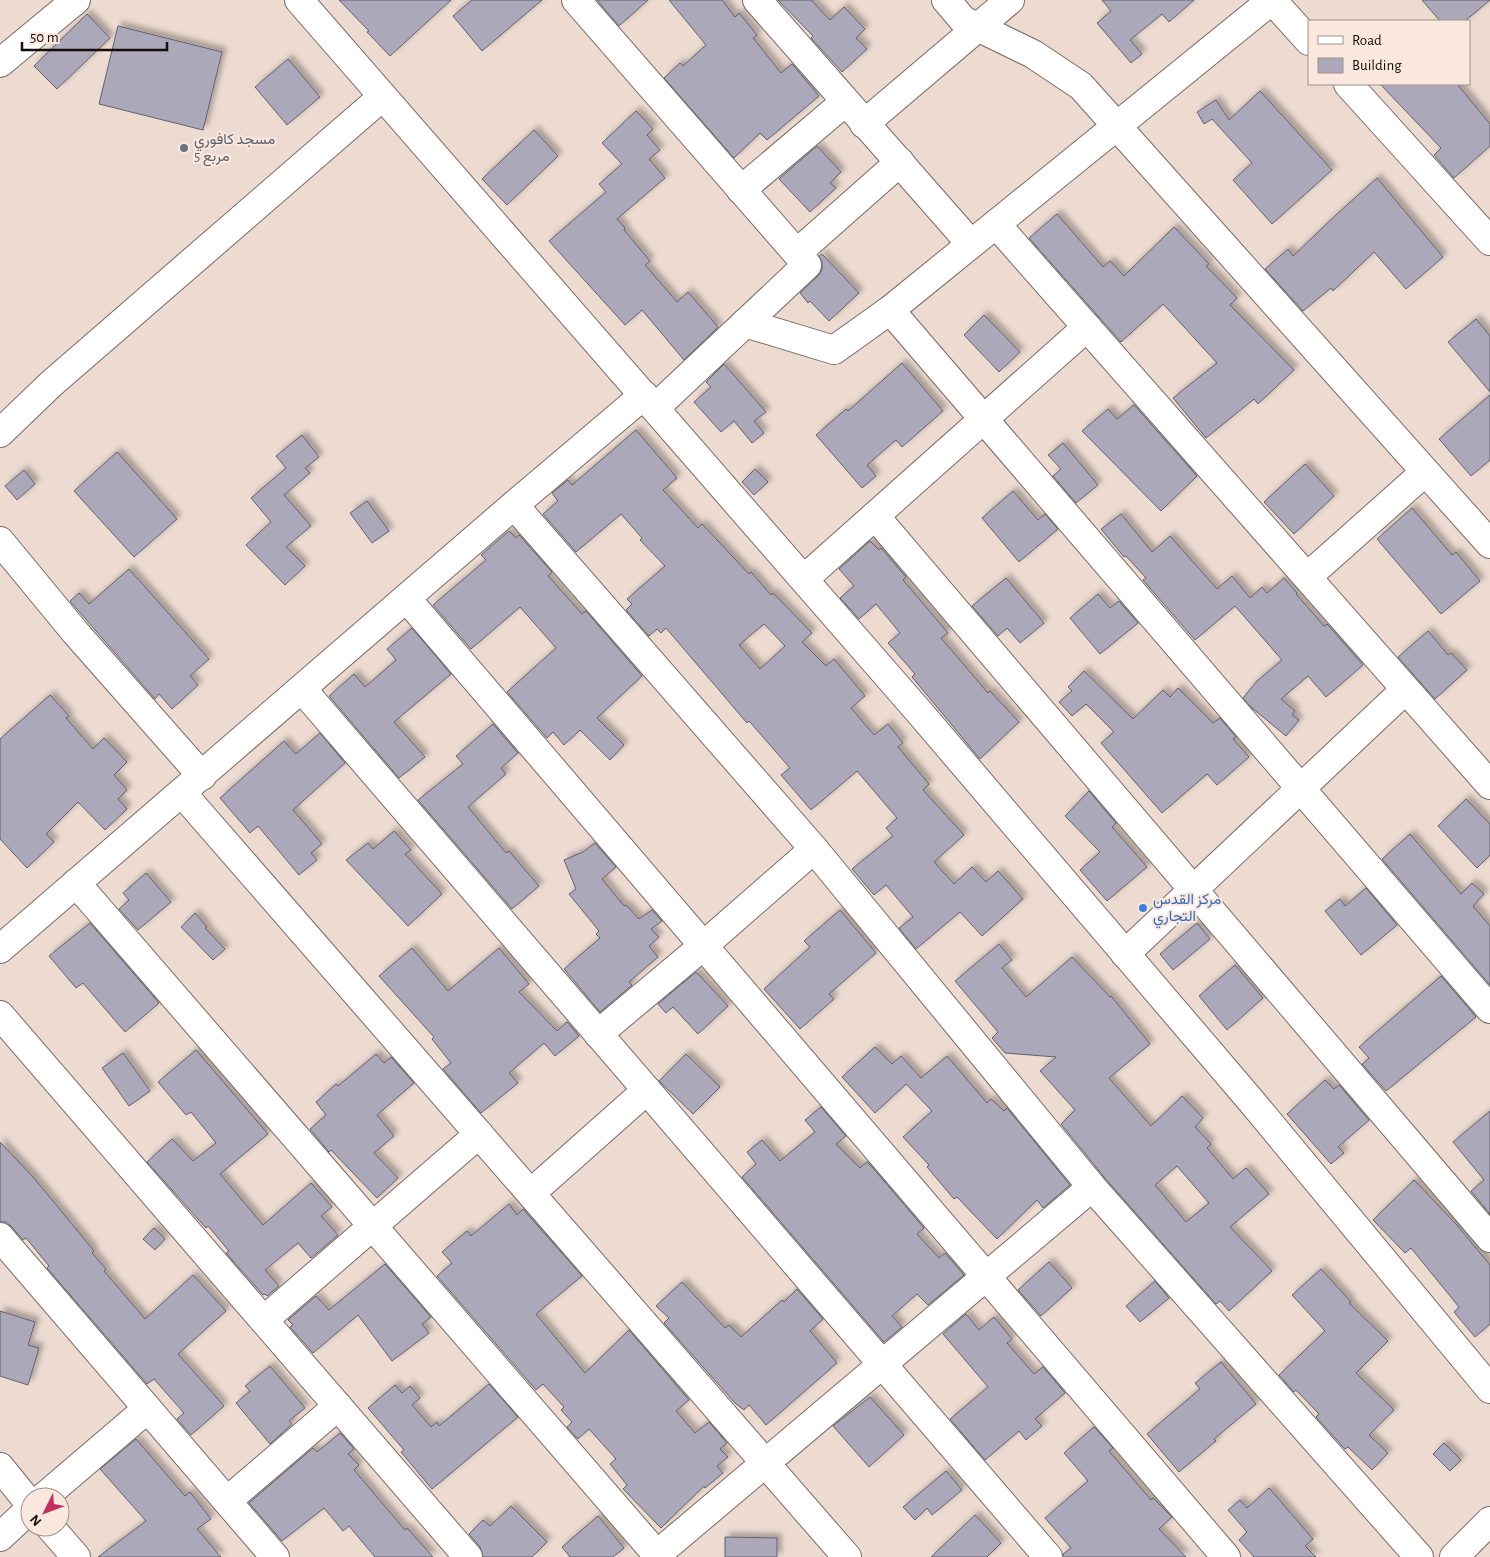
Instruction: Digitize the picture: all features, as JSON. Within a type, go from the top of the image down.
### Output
[{"type":"street","points":[[0,62],[76,0]]},
{"type":"street","points":[[299,0],[804,579],[1252,1102],[1490,1389]]},
{"type":"street","points":[[0,949],[514,505],[650,402],[745,323],[807,265],[576,0]]},
{"type":"street","points":[[757,0],[971,244]]},
{"type":"street","points":[[946,0],[963,20],[1033,54],[1081,86],[1490,544]]},
{"type":"street","points":[[864,124],[1010,0]]},
{"type":"street","points":[[745,323],[834,350],[890,310],[1272,0],[1308,40]]},
{"type":"street","points":[[1349,85],[1490,241]]},
{"type":"street","points":[[0,433],[59,377],[382,97]]},
{"type":"street","points":[[741,190],[845,102]]},
{"type":"street","points":[[797,253],[900,162]]},
{"type":"street","points":[[996,224],[1490,785]]},
{"type":"street","points":[[890,310],[1490,1009]]},
{"type":"street","points":[[804,579],[1087,327]]},
{"type":"street","points":[[1307,577],[1426,472]]},
{"type":"street","points":[[514,505],[814,849],[1092,1187],[1419,1557]]},
{"type":"street","points":[[875,516],[1490,1238]]},
{"type":"street","points":[[0,541],[75,632],[192,784],[479,1134],[847,1557]]},
{"type":"street","points":[[407,599],[1226,1557]]},
{"type":"street","points":[[302,689],[1048,1557]]},
{"type":"street","points":[[1125,954],[1405,690]]},
{"type":"street","points":[[598,1034],[814,849]]},
{"type":"street","points":[[76,883],[657,1556],[1092,1187]]},
{"type":"street","points":[[0,1015],[468,1557]]},
{"type":"street","points":[[530,1193],[647,1090]]},
{"type":"street","points":[[264,1320],[479,1134]]},
{"type":"street","points":[[4,1249],[147,1409],[275,1557]]},
{"type":"street","points":[[227,1501],[338,1406]]},
{"type":"street","points":[[56,1487],[147,1409]]},
{"type":"street","points":[[0,1467],[20,1492]]},
{"type":"street","points":[[0,1537],[20,1518]]},
{"type":"street","points":[[1454,1557],[1490,1521]]},
{"type":"street","points":[[59,1537],[76,1557]]},
{"type":"building","points":[[339,0],[451,0],[390,56]]},
{"type":"building","points":[[472,0],[542,0],[482,51],[453,16]]},
{"type":"building","points":[[597,0],[648,0],[619,26]]},
{"type":"building","points":[[669,0],[722,0],[735,17],[739,13],[757,35],[753,38],[781,73],[792,64],[819,96],[767,140],[760,133],[734,158],[664,78],[680,63],[683,66],[706,45]]},
{"type":"building","points":[[778,0],[811,0],[830,20],[844,7],[865,29],[856,38],[867,49],[842,72],[811,38],[813,36]]},
{"type":"building","points":[[1102,0],[1194,0],[1169,22],[1162,14],[1130,40],[1142,54],[1131,63],[1097,23],[1111,11]]},
{"type":"building","points":[[1422,0],[1490,0],[1466,20],[1439,20]]},
{"type":"building","points":[[87,14],[110,38],[57,89],[34,66]]},
{"type":"building","points":[[118,26],[222,52],[203,130],[99,104]]},
{"type":"building","points":[[288,59],[320,97],[287,125],[255,87]]},
{"type":"building","points":[[1381,85],[1458,85],[1490,124],[1490,146],[1454,178],[1434,155],[1441,148]]},
{"type":"building","points":[[1260,91],[1332,170],[1272,224],[1233,180],[1252,163],[1212,119],[1204,124],[1197,112],[1216,100],[1229,120]]},
{"type":"building","points":[[636,111],[653,129],[647,135],[660,150],[649,159],[665,178],[617,219],[650,261],[645,265],[677,302],[688,292],[718,327],[684,360],[642,310],[625,325],[549,241],[606,192],[599,184],[622,164],[602,143]]},
{"type":"building","points":[[534,130],[558,156],[507,205],[482,179]]},
{"type":"building","points":[[817,146],[841,172],[830,183],[836,188],[810,212],[779,179]]},
{"type":"building","points":[[1377,178],[1443,257],[1406,289],[1374,252],[1333,291],[1331,288],[1303,311],[1265,269],[1288,249],[1293,256]]},
{"type":"building","points":[[1057,214],[1103,267],[1110,261],[1124,276],[1174,227],[1209,264],[1206,266],[1237,298],[1230,305],[1294,370],[1258,404],[1254,399],[1206,438],[1173,398],[1217,363],[1163,304],[1121,342],[1029,238]]},
{"type":"building","points":[[822,254],[859,293],[829,321],[810,301],[808,303],[800,293],[822,270],[822,262],[819,256]]},
{"type":"building","points":[[984,315],[1020,352],[999,372],[964,335]]},
{"type":"building","points":[[1476,319],[1490,336],[1490,392],[1448,342]]},
{"type":"building","points":[[902,363],[943,411],[902,447],[896,440],[867,465],[876,476],[862,488],[816,435],[846,409],[848,411]]},
{"type":"building","points":[[724,364],[766,412],[754,421],[764,433],[752,443],[734,421],[721,432],[694,402],[711,387],[706,382]]},
{"type":"building","points":[[1490,395],[1490,460],[1471,476],[1439,439]]},
{"type":"building","points":[[1134,405],[1197,476],[1161,511],[1082,431],[1108,409],[1117,419]]},
{"type":"building","points":[[636,430],[677,478],[663,490],[698,528],[702,524],[749,574],[751,572],[771,595],[773,593],[812,633],[802,642],[826,666],[834,659],[865,696],[851,708],[874,735],[888,724],[903,743],[898,747],[929,784],[923,790],[964,835],[934,862],[954,884],[972,867],[986,882],[998,871],[1023,899],[982,936],[960,912],[916,949],[899,928],[913,917],[886,885],[874,895],[852,869],[893,836],[886,828],[897,818],[857,771],[811,810],[781,775],[790,768],[749,721],[747,723],[666,628],[661,633],[657,629],[649,636],[626,610],[632,604],[627,599],[665,566],[640,540],[642,538],[621,514],[576,552],[543,514],[558,501],[552,493],[568,480],[572,485]],"holes":[[[764,624],[785,646],[760,669],[739,645]]]},
{"type":"building","points":[[302,435],[319,457],[305,468],[310,473],[284,495],[311,526],[286,547],[305,566],[285,585],[246,545],[271,522],[251,498],[286,468],[276,456]]},
{"type":"building","points":[[1063,443],[1098,485],[1076,503],[1053,476],[1061,469],[1048,455]]},
{"type":"building","points":[[117,452],[177,519],[134,557],[74,491]]},
{"type":"building","points":[[1305,464],[1334,496],[1294,534],[1264,502]]},
{"type":"building","points":[[755,469],[768,482],[754,495],[742,482]]},
{"type":"building","points":[[24,470],[35,484],[17,500],[5,486]]},
{"type":"building","points":[[1013,491],[1038,520],[1045,514],[1058,529],[1019,562],[982,518]]},
{"type":"building","points":[[367,501],[389,531],[372,543],[350,513]]},
{"type":"building","points":[[1412,508],[1452,555],[1456,552],[1480,581],[1441,614],[1377,539]]},
{"type":"building","points":[[1121,514],[1152,552],[1170,536],[1217,589],[1232,576],[1250,598],[1262,587],[1267,593],[1284,578],[1324,626],[1327,624],[1363,665],[1326,697],[1308,676],[1281,699],[1295,711],[1292,715],[1299,720],[1286,736],[1252,708],[1243,698],[1257,681],[1282,660],[1235,606],[1195,640],[1143,580],[1146,578],[1126,556],[1124,557],[1101,529]]},
{"type":"building","points":[[509,531],[516,538],[519,535],[552,572],[548,576],[582,614],[586,611],[642,676],[597,718],[624,745],[610,760],[580,730],[564,745],[553,732],[547,738],[507,692],[556,648],[520,607],[471,649],[433,605],[486,560],[481,555]]},
{"type":"building","points":[[870,541],[879,550],[881,548],[906,577],[903,580],[948,633],[941,638],[988,693],[990,691],[1019,722],[980,759],[912,677],[915,674],[888,643],[900,633],[876,604],[859,619],[840,598],[854,586],[839,569]]},
{"type":"building","points":[[129,569],[209,659],[190,676],[198,685],[172,709],[159,694],[155,699],[70,601],[79,593],[89,604]]},
{"type":"building","points":[[1006,578],[1044,623],[1020,643],[1007,628],[998,636],[972,606]]},
{"type":"building","points":[[1098,594],[1110,608],[1119,601],[1138,623],[1100,654],[1070,618]]},
{"type":"building","points":[[412,628],[451,674],[394,722],[425,757],[399,778],[329,696],[354,674],[365,687],[396,660],[387,649]]},
{"type":"building","points":[[1428,631],[1448,655],[1451,653],[1467,670],[1435,699],[1398,657]]},
{"type":"building","points":[[1084,671],[1133,719],[1163,690],[1170,697],[1178,688],[1213,723],[1220,718],[1236,737],[1233,739],[1249,757],[1217,785],[1207,774],[1162,813],[1101,743],[1114,732],[1086,704],[1072,716],[1059,702],[1072,691],[1068,687]]},
{"type":"building","points":[[50,695],[69,716],[66,718],[93,749],[104,738],[127,762],[114,775],[127,790],[118,799],[127,809],[105,830],[78,802],[46,834],[54,842],[27,868],[0,839],[0,739]]},
{"type":"building","points":[[493,724],[518,753],[501,768],[506,774],[468,807],[506,853],[509,851],[539,886],[512,909],[418,800],[463,764],[456,756]]},
{"type":"building","points":[[320,733],[345,763],[293,810],[322,844],[311,853],[317,860],[299,875],[258,826],[250,833],[220,798],[284,741],[296,754]]},
{"type":"building","points":[[1089,791],[1116,823],[1112,827],[1147,867],[1107,901],[1080,870],[1100,852],[1065,816]]},
{"type":"building","points":[[1466,799],[1490,824],[1490,855],[1477,868],[1438,826]]},
{"type":"building","points":[[394,831],[411,850],[405,854],[442,894],[408,926],[346,860],[368,843],[373,849]]},
{"type":"building","points":[[1410,834],[1461,894],[1472,883],[1484,894],[1473,906],[1490,926],[1490,985],[1382,859]]},
{"type":"building","points":[[595,843],[616,867],[602,879],[624,906],[626,905],[639,919],[652,910],[662,921],[651,929],[659,937],[649,946],[658,957],[629,982],[632,985],[600,1012],[564,969],[600,938],[596,934],[599,931],[569,894],[576,889],[564,860],[583,852]]},
{"type":"building","points":[[146,873],[171,902],[138,930],[119,909],[129,900],[123,893]]},
{"type":"building","points":[[1366,888],[1397,925],[1361,955],[1325,911],[1340,899],[1345,906]]},
{"type":"building","points":[[840,910],[876,953],[829,994],[834,999],[800,1029],[764,989],[810,947],[804,941]]},
{"type":"building","points":[[195,913],[207,927],[205,928],[225,949],[213,960],[181,927]]},
{"type":"building","points":[[90,923],[159,1003],[125,1032],[83,983],[76,988],[49,956]]},
{"type":"building","points":[[1197,923],[1210,939],[1173,970],[1160,954]]},
{"type":"building","points":[[999,944],[1012,960],[1002,968],[1026,997],[1072,957],[1111,996],[1150,1044],[1109,1078],[1151,1126],[1182,1096],[1203,1118],[1195,1127],[1211,1144],[1207,1148],[1233,1179],[1246,1168],[1269,1194],[1230,1227],[1272,1271],[1229,1311],[1220,1301],[1216,1304],[1104,1177],[1061,1124],[1075,1110],[1040,1071],[1056,1057],[1005,1053],[992,1038],[998,1032],[955,981]],"holes":[[[1177,1166],[1209,1203],[1186,1222],[1155,1185]]]},
{"type":"building","points":[[412,948],[448,991],[499,948],[529,984],[519,992],[557,1031],[567,1022],[579,1036],[555,1056],[544,1043],[509,1073],[518,1083],[481,1113],[443,1069],[451,1063],[432,1039],[434,1037],[379,976]]},
{"type":"building","points":[[1235,965],[1263,998],[1227,1030],[1199,996]]},
{"type":"building","points":[[696,972],[728,1006],[698,1034],[673,1007],[666,1013],[658,1004]]},
{"type":"building","points":[[1441,976],[1476,1017],[1386,1091],[1362,1064],[1369,1058],[1359,1047]]},
{"type":"building","points":[[875,1047],[892,1064],[901,1056],[921,1078],[947,1056],[987,1103],[991,1099],[1004,1111],[1007,1108],[1070,1185],[1043,1208],[1037,1200],[997,1239],[957,1197],[954,1199],[927,1167],[929,1165],[903,1137],[932,1111],[906,1084],[875,1113],[842,1077]]},
{"type":"building","points":[[196,1050],[268,1134],[220,1174],[263,1225],[311,1183],[332,1207],[321,1216],[338,1235],[311,1258],[298,1243],[265,1270],[279,1286],[267,1296],[263,1295],[226,1253],[229,1251],[208,1226],[206,1228],[147,1162],[172,1139],[193,1161],[216,1143],[191,1112],[186,1115],[158,1082]]},
{"type":"building","points":[[123,1053],[150,1091],[129,1106],[102,1068]]},
{"type":"building","points":[[376,1054],[384,1063],[391,1057],[414,1083],[377,1115],[394,1136],[374,1153],[398,1178],[377,1198],[331,1150],[329,1152],[310,1129],[326,1115],[316,1102],[336,1084],[338,1086]]},
{"type":"building","points":[[686,1054],[720,1087],[693,1114],[659,1081]]},
{"type":"building","points":[[1325,1080],[1334,1089],[1339,1085],[1369,1120],[1338,1147],[1344,1153],[1331,1164],[1287,1114]]},
{"type":"building","points":[[821,1107],[846,1136],[836,1144],[860,1168],[867,1162],[872,1167],[924,1228],[917,1234],[939,1258],[945,1253],[964,1275],[928,1305],[917,1294],[892,1316],[902,1327],[884,1342],[742,1177],[756,1164],[747,1152],[762,1140],[780,1161],[815,1132],[805,1120]]},
{"type":"building","points":[[1490,1111],[1490,1214],[1471,1191],[1484,1180],[1453,1142]]},
{"type":"building","points":[[0,1142],[34,1178],[94,1251],[92,1253],[106,1269],[104,1271],[145,1319],[193,1275],[226,1311],[178,1354],[224,1406],[191,1435],[177,1419],[184,1413],[154,1379],[147,1384],[47,1268],[49,1266],[26,1238],[23,1240],[6,1222],[0,1222]]},
{"type":"building","points":[[1414,1180],[1456,1224],[1490,1265],[1490,1324],[1475,1337],[1454,1312],[1459,1307],[1411,1248],[1405,1253],[1373,1220]]},
{"type":"building","points":[[509,1204],[517,1215],[523,1209],[582,1276],[536,1314],[585,1373],[629,1330],[689,1400],[676,1411],[695,1433],[709,1422],[727,1443],[720,1449],[728,1457],[717,1466],[723,1473],[705,1488],[704,1486],[661,1528],[623,1489],[627,1485],[610,1464],[616,1459],[589,1429],[578,1439],[567,1427],[572,1422],[561,1410],[564,1407],[543,1384],[536,1390],[437,1276],[452,1263],[442,1252],[467,1231],[471,1236]]},
{"type":"building","points":[[154,1228],[165,1239],[155,1250],[143,1239]]},
{"type":"building","points":[[1049,1262],[1072,1288],[1041,1316],[1018,1290]]},
{"type":"building","points":[[385,1264],[431,1317],[422,1324],[429,1333],[392,1361],[358,1315],[313,1353],[290,1327],[293,1325],[288,1320],[316,1296],[329,1310]]},
{"type":"building","points":[[1321,1269],[1351,1302],[1349,1303],[1388,1341],[1356,1373],[1394,1410],[1369,1435],[1388,1453],[1372,1470],[1348,1447],[1345,1449],[1316,1417],[1319,1414],[1296,1390],[1294,1392],[1279,1375],[1325,1331],[1292,1295]]},
{"type":"building","points":[[1155,1281],[1169,1298],[1140,1322],[1126,1306]]},
{"type":"building","points":[[682,1282],[725,1328],[729,1325],[741,1337],[797,1289],[823,1319],[810,1331],[837,1363],[766,1425],[749,1405],[744,1410],[735,1403],[664,1323],[669,1318],[656,1306]]},
{"type":"building","points":[[0,1311],[35,1322],[28,1345],[39,1348],[28,1385],[0,1376]]},
{"type":"building","points":[[966,1314],[979,1330],[994,1317],[1012,1339],[1007,1343],[1034,1374],[1043,1367],[1065,1393],[1035,1419],[1042,1426],[1026,1440],[1019,1431],[985,1460],[950,1419],[988,1387],[943,1334]]},
{"type":"building","points":[[1221,1362],[1256,1404],[1214,1439],[1216,1441],[1179,1472],[1147,1434],[1200,1389],[1195,1383]]},
{"type":"building","points":[[270,1366],[305,1408],[289,1421],[292,1424],[270,1444],[236,1403],[250,1391],[245,1386]]},
{"type":"building","points":[[489,1384],[518,1417],[432,1489],[401,1452],[404,1450],[368,1408],[395,1385],[402,1393],[410,1386],[420,1398],[412,1405],[431,1427],[437,1422],[439,1426]]},
{"type":"building","points":[[870,1397],[904,1435],[869,1467],[833,1426]]},
{"type":"building","points":[[1094,1427],[1113,1448],[1109,1451],[1151,1500],[1153,1498],[1172,1517],[1159,1529],[1186,1557],[1063,1557],[1063,1554],[1071,1548],[1045,1518],[1088,1481],[1064,1453]]},
{"type":"building","points":[[340,1433],[354,1449],[348,1454],[359,1465],[354,1470],[405,1530],[407,1528],[433,1557],[375,1557],[349,1526],[343,1531],[324,1508],[282,1541],[249,1503],[313,1448],[317,1452]]},
{"type":"building","points":[[136,1439],[185,1496],[190,1492],[211,1519],[197,1529],[221,1557],[98,1557],[146,1521],[100,1469]]},
{"type":"building","points":[[1444,1443],[1461,1460],[1450,1471],[1433,1454]]},
{"type":"building","points":[[946,1471],[962,1490],[932,1515],[927,1508],[915,1520],[903,1507]]},
{"type":"building","points":[[1269,1488],[1313,1539],[1305,1546],[1316,1557],[1254,1557],[1239,1540],[1247,1532],[1228,1510],[1240,1500],[1247,1508]]},
{"type":"building","points":[[511,1506],[547,1542],[532,1557],[483,1557],[480,1547],[469,1534],[483,1520],[490,1526]]},
{"type":"building","points":[[975,1515],[1001,1543],[987,1557],[931,1557]]},
{"type":"building","points":[[598,1516],[624,1548],[613,1557],[570,1557],[562,1547]]},
{"type":"building","points":[[725,1537],[777,1538],[777,1557],[725,1557]]},
{"type":"place","name":"مسجد كافوري مربع 5","points":[[184,148]]},
{"type":"place","name":"مركز القدس التجاري","points":[[1143,908]]}]
